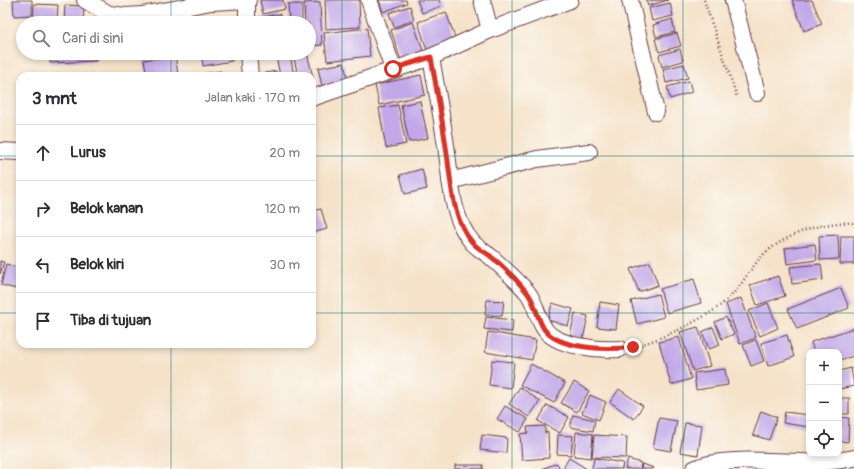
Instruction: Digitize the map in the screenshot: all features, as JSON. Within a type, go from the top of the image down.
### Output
[{"type":"street","points":[[85,0],[109,14],[126,16],[142,15],[211,2],[248,1],[247,16]]},
{"type":"street","points":[[369,0],[393,69]]},
{"type":"street","points":[[482,0],[490,30]]},
{"type":"street","points":[[316,97],[431,57],[490,30],[570,0]]},
{"type":"street","points":[[630,0],[656,112]]},
{"type":"street","points":[[733,0],[757,93]]},
{"type":"street","points":[[431,57],[450,180],[458,214],[470,239],[527,292],[534,301],[543,328],[548,334],[567,342],[588,347],[620,349]]},
{"type":"street","points":[[249,60],[250,72]]},
{"type":"street","points":[[0,151],[16,152]]},
{"type":"street","points":[[450,180],[537,159],[589,152]]},
{"type":"street","points":[[694,469],[705,465],[722,463],[784,461],[823,462],[854,458]]},
{"type":"path","points":[[704,0],[737,97]]},
{"type":"path","points":[[620,349],[633,347],[662,338],[719,306],[730,297],[764,254],[797,234],[827,224],[854,223]]},
{"type":"building","points":[[13,0],[32,0],[32,15],[14,16]]},
{"type":"building","points":[[260,0],[283,0],[285,9],[263,14]]},
{"type":"building","points":[[325,0],[359,0],[360,27],[326,29]]},
{"type":"building","points":[[379,0],[406,0],[407,3],[383,12]]},
{"type":"building","points":[[417,0],[439,0],[441,6],[422,13]]},
{"type":"building","points":[[646,0],[668,0],[648,6]]},
{"type":"building","points":[[792,0],[812,0],[822,24],[804,31]]},
{"type":"building","points":[[320,2],[322,45],[316,45],[316,16],[305,16],[304,3]]},
{"type":"building","points":[[670,3],[673,16],[652,21],[649,8]]},
{"type":"building","points":[[34,4],[58,5],[57,16],[33,16]]},
{"type":"building","points":[[288,4],[302,4],[302,16],[289,16]]},
{"type":"building","points":[[65,5],[84,6],[83,16],[64,16]]},
{"type":"building","points":[[410,6],[414,20],[394,27],[389,13]]},
{"type":"building","points":[[177,11],[192,11],[192,16],[177,16]]},
{"type":"building","points":[[446,12],[457,43],[428,53],[418,22]]},
{"type":"building","points":[[280,14],[280,16],[268,16]]},
{"type":"building","points":[[672,19],[675,32],[656,37],[653,25]]},
{"type":"building","points":[[413,22],[424,53],[401,61],[391,30]]},
{"type":"building","points":[[367,28],[370,56],[327,61],[324,33]]},
{"type":"building","points":[[677,33],[681,46],[659,52],[655,39]]},
{"type":"building","points":[[680,49],[683,61],[662,67],[659,55]]},
{"type":"building","points":[[50,60],[96,61],[50,63]]},
{"type":"building","points":[[144,60],[176,60],[178,72],[146,72]]},
{"type":"building","points":[[202,60],[232,60],[232,61],[203,66]]},
{"type":"building","points":[[277,60],[291,60],[293,72],[279,72]]},
{"type":"building","points":[[294,60],[309,60],[312,72],[297,72]]},
{"type":"building","points":[[344,63],[348,81],[322,86],[318,68]]},
{"type":"building","points":[[684,64],[688,78],[666,83],[663,69]]},
{"type":"building","points":[[421,75],[425,95],[379,105],[375,85]]},
{"type":"building","points":[[689,81],[692,92],[670,99],[667,87]]},
{"type":"building","points":[[420,101],[428,138],[409,142],[401,105]]},
{"type":"building","points":[[398,105],[406,144],[386,148],[379,108]]},
{"type":"building","points":[[422,169],[427,189],[405,194],[400,175]]},
{"type":"building","points":[[321,209],[327,229],[316,232],[316,210]]},
{"type":"building","points":[[838,235],[839,259],[820,260],[819,236]]},
{"type":"building","points":[[841,236],[854,236],[854,264],[840,264]]},
{"type":"building","points":[[815,244],[817,260],[787,264],[785,248]]},
{"type":"building","points":[[0,261],[4,262],[0,274]]},
{"type":"building","points":[[650,262],[658,285],[639,292],[630,269]]},
{"type":"building","points":[[6,264],[16,267],[16,289],[1,285]]},
{"type":"building","points":[[821,264],[823,280],[792,284],[790,267]]},
{"type":"building","points":[[778,276],[785,296],[757,305],[750,285]]},
{"type":"building","points":[[694,279],[701,303],[667,313],[660,289]]},
{"type":"building","points":[[841,288],[849,308],[797,329],[788,309]]},
{"type":"building","points":[[658,294],[664,317],[637,324],[631,301]]},
{"type":"building","points":[[741,298],[756,338],[740,344],[726,304]]},
{"type":"building","points":[[487,300],[504,301],[502,316],[485,315]]},
{"type":"building","points":[[600,302],[619,305],[616,329],[597,327]]},
{"type":"building","points":[[552,303],[573,309],[568,326],[548,320]]},
{"type":"building","points":[[768,303],[778,328],[760,336],[749,311]]},
{"type":"building","points":[[575,313],[588,316],[583,339],[570,336]]},
{"type":"building","points":[[486,317],[513,320],[512,332],[484,329]]},
{"type":"building","points":[[726,317],[734,334],[722,339],[715,322]]},
{"type":"building","points":[[698,327],[710,366],[693,371],[680,332]]},
{"type":"building","points":[[713,327],[720,345],[709,349],[702,332]]},
{"type":"building","points":[[854,328],[854,356],[842,359],[842,349],[813,349],[811,342]]},
{"type":"building","points":[[488,332],[536,340],[532,360],[485,352]]},
{"type":"building","points":[[787,335],[794,357],[768,366],[761,343]]},
{"type":"building","points":[[679,337],[691,379],[671,385],[659,342]]},
{"type":"building","points":[[756,340],[764,361],[751,366],[743,345]]},
{"type":"building","points":[[492,360],[514,362],[511,388],[489,385]]},
{"type":"building","points":[[531,364],[565,383],[554,403],[520,385]]},
{"type":"building","points":[[851,368],[854,386],[842,388],[842,370]]},
{"type":"building","points":[[725,369],[728,385],[696,390],[694,373]]},
{"type":"building","points":[[574,382],[589,391],[577,412],[561,403]]},
{"type":"building","points":[[520,387],[540,401],[529,417],[509,404]]},
{"type":"building","points":[[619,389],[643,406],[634,419],[610,402]]},
{"type":"building","points":[[590,395],[606,402],[599,420],[582,413]]},
{"type":"building","points":[[842,398],[849,398],[849,414],[842,414]]},
{"type":"building","points":[[547,405],[569,417],[560,433],[538,421]]},
{"type":"building","points":[[505,406],[528,419],[520,432],[497,419]]},
{"type":"building","points":[[761,411],[777,417],[769,440],[753,435]]},
{"type":"building","points":[[785,412],[806,415],[806,427],[783,423]]},
{"type":"building","points":[[573,415],[595,420],[593,431],[570,427]]},
{"type":"building","points":[[842,417],[849,418],[848,442],[842,441]]},
{"type":"building","points":[[659,418],[677,421],[671,451],[653,448]]},
{"type":"building","points":[[685,423],[702,425],[698,455],[680,452]]},
{"type":"building","points":[[545,426],[545,433],[548,432],[549,458],[522,460],[520,434],[528,433],[527,427]]},
{"type":"building","points":[[576,432],[593,434],[591,458],[574,456]]},
{"type":"building","points":[[482,435],[507,438],[506,453],[480,450]]},
{"type":"building","points":[[558,435],[573,436],[571,455],[557,454]]},
{"type":"building","points":[[594,435],[627,437],[626,458],[592,457]]},
{"type":"building","points":[[569,458],[587,469],[564,469],[563,468]]},
{"type":"building","points":[[594,458],[623,463],[622,469],[592,469]]},
{"type":"building","points":[[628,459],[641,463],[640,469],[625,469]]},
{"type":"building","points":[[557,463],[560,469],[542,469]]},
{"type":"building","points":[[642,464],[654,468],[641,469]]},
{"type":"building","points":[[455,465],[483,465],[483,469],[455,469]]},
{"type":"route","points":[[393,69],[431,57],[452,192],[458,214],[472,242],[490,256],[527,292],[534,301],[543,328],[548,334],[567,342],[588,347],[606,349],[633,347]]}]
